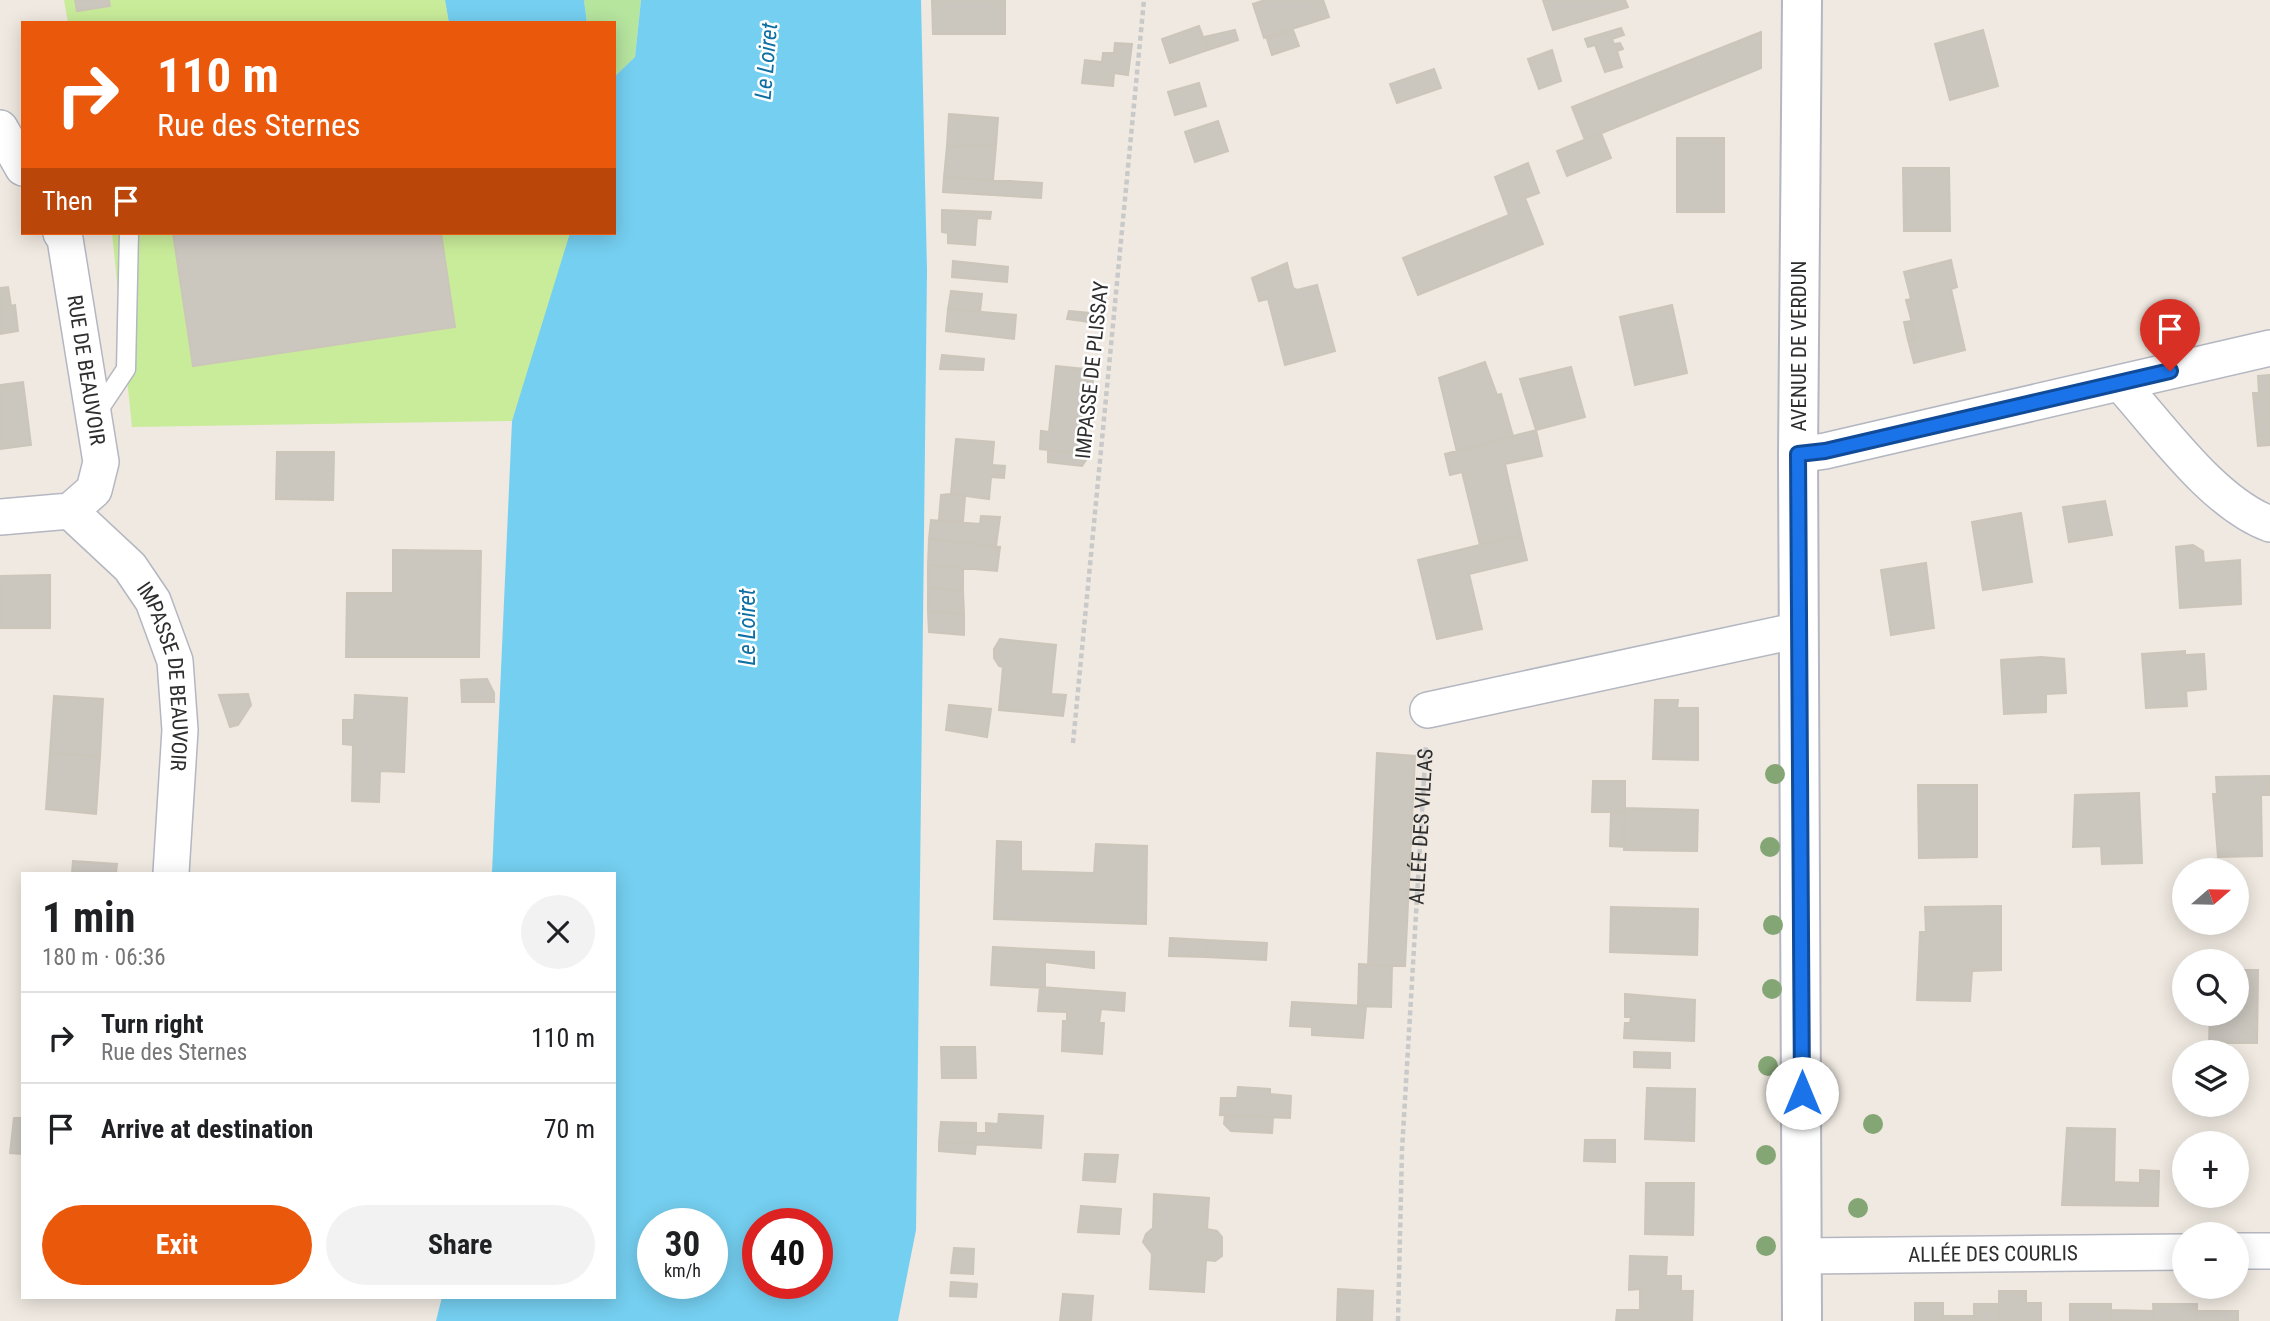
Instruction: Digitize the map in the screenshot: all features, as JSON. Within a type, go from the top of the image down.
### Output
[{"type":"street","name":"AVENUE DE VERDUN","points":[[1802,0],[1798,454],[1804,1256],[1802,1321]]},
{"type":"street","points":[[0,128],[21,164]]},
{"type":"street","name":"RUE DE BEAUVOIR","points":[[62,235],[101,461],[94,490],[70,511]]},
{"type":"street","points":[[1798,454],[1825,451],[2270,348]]},
{"type":"street","points":[[2120,383],[2210,481],[2250,517],[2270,524]]},
{"type":"street","points":[[0,517],[70,511]]},
{"type":"street","name":"IMPASSE DE BEAUVOIR","points":[[70,511],[130,567],[153,601],[175,662],[180,730],[171,872]]},
{"type":"street","points":[[1428,710],[1799,630]]},
{"type":"street","points":[[2249,1251],[2270,1251]]},
{"type":"street","name":"ALLÉE DES COURLIS","points":[[1804,1256],[2172,1252]]},
{"type":"lane","points":[[94,417],[125,369],[129,235]]},
{"type":"path","name":"IMPASSE DE PLISSAY","points":[[1073,743],[1144,0]]},
{"type":"path","name":"ALLÉE DES VILLAS","points":[[1398,1321],[1402,1150],[1428,710]]},
{"type":"green space","points":[[64,0],[445,0],[449,21],[68,21]]},
{"type":"green space","points":[[584,0],[641,0],[635,57],[616,75],[616,21],[587,21]]},
{"type":"green space","points":[[112,235],[572,235],[512,421],[132,427]]},
{"type":"water","points":[[445,0],[584,0],[587,21],[449,21]]},
{"type":"water","name":"Le Loiret","points":[[641,0],[921,0],[927,271],[916,1230],[898,1321],[436,1321],[442,1299],[616,1299],[616,872],[492,872],[512,421],[569,235],[616,235],[616,75],[635,57]]},
{"type":"building","points":[[75,0],[109,0],[110,6],[77,11]]},
{"type":"building","points":[[932,0],[1005,0],[1005,34],[933,34]]},
{"type":"building","points":[[1265,0],[1323,0],[1329,17],[1264,38],[1253,4]]},
{"type":"building","points":[[1543,0],[1625,0],[1628,7],[1553,30]]},
{"type":"building","points":[[1199,26],[1208,50],[1170,63],[1162,39]]},
{"type":"building","points":[[1621,28],[1624,35],[1612,39],[1614,44],[1620,43],[1623,49],[1617,51],[1622,67],[1605,72],[1595,45],[1588,47],[1585,39]]},
{"type":"building","points":[[1235,30],[1238,40],[1208,50],[1204,37]]},
{"type":"building","points":[[1293,30],[1299,46],[1272,55],[1267,39]]},
{"type":"building","points":[[1983,30],[1998,86],[1950,100],[1935,44]]},
{"type":"building","points":[[1761,32],[1761,68],[1585,140],[1572,107]]},
{"type":"building","points":[[1115,43],[1132,44],[1128,75],[1114,73],[1113,86],[1082,83],[1085,60],[1102,62],[1103,53],[1114,53]]},
{"type":"building","points":[[1552,50],[1561,81],[1539,89],[1528,59]]},
{"type":"building","points":[[1434,69],[1441,88],[1397,103],[1390,84]]},
{"type":"building","points":[[1199,83],[1206,106],[1175,115],[1168,92]]},
{"type":"building","points":[[949,114],[998,118],[996,145],[947,146]]},
{"type":"building","points":[[1218,121],[1228,151],[1195,162],[1185,132]]},
{"type":"building","points":[[1601,133],[1611,158],[1567,176],[1557,151]]},
{"type":"building","points":[[1677,138],[1724,138],[1724,212],[1677,212]]},
{"type":"building","points":[[996,145],[993,180],[944,177],[947,146]]},
{"type":"building","points":[[1528,163],[1539,193],[1525,198],[1543,244],[1418,295],[1403,258],[1509,215],[1495,177]]},
{"type":"building","points":[[1903,168],[1949,168],[1950,231],[1904,231]]},
{"type":"building","points":[[944,177],[1042,183],[1041,198],[943,192]]},
{"type":"building","points":[[942,210],[991,212],[990,219],[977,218],[975,245],[948,243],[948,233],[942,232]]},
{"type":"building","points":[[173,235],[441,235],[455,327],[193,366]]},
{"type":"building","points":[[1951,260],[1957,287],[1951,289],[1965,350],[1914,363],[1908,340],[1916,338],[1906,300],[1911,299],[1904,272]]},
{"type":"building","points":[[953,261],[1008,267],[1007,282],[952,277]]},
{"type":"building","points":[[1287,263],[1293,288],[1297,290],[1317,285],[1335,351],[1285,365],[1268,299],[1259,301],[1252,278]]},
{"type":"building","points":[[8,287],[11,306],[15,305],[18,331],[0,334],[0,288]]},
{"type":"building","points":[[951,291],[982,294],[980,312],[948,309]]},
{"type":"building","points":[[1672,305],[1687,373],[1635,385],[1620,317]]},
{"type":"building","points":[[948,309],[1016,315],[1014,339],[946,331]]},
{"type":"building","points":[[1069,311],[1090,313],[1090,322],[1067,319]]},
{"type":"building","points":[[1911,321],[1916,338],[1908,340],[1904,322]]},
{"type":"building","points":[[942,355],[984,359],[983,370],[940,369]]},
{"type":"building","points":[[1485,362],[1497,395],[1501,394],[1513,436],[1457,452],[1439,378]]},
{"type":"building","points":[[1056,366],[1094,370],[1085,454],[1040,449],[1041,431],[1049,432]]},
{"type":"building","points":[[1571,367],[1585,417],[1536,430],[1520,379]]},
{"type":"building","points":[[2270,375],[2270,435],[2257,436],[2253,393],[2259,393],[2258,376]]},
{"type":"building","points":[[23,382],[31,445],[0,449],[0,385]]},
{"type":"building","points":[[1536,430],[1542,456],[1505,464],[1521,535],[1480,545],[1462,472],[1450,475],[1445,454]]},
{"type":"building","points":[[2270,435],[2270,445],[2258,446],[2257,436]]},
{"type":"building","points":[[956,439],[994,442],[992,465],[1005,466],[1004,478],[991,477],[989,499],[951,494]]},
{"type":"building","points":[[1048,450],[1090,454],[1082,466],[1048,462]]},
{"type":"building","points":[[277,452],[334,452],[333,500],[276,499]]},
{"type":"building","points":[[941,495],[965,497],[963,521],[939,519]]},
{"type":"building","points":[[2105,501],[2112,535],[2069,542],[2063,507]]},
{"type":"building","points":[[2021,513],[2032,582],[1983,590],[1972,522]]},
{"type":"building","points":[[981,516],[1000,517],[996,546],[929,539],[931,520],[980,524]]},
{"type":"building","points":[[1521,535],[1527,560],[1469,574],[1482,629],[1437,639],[1418,560]]},
{"type":"building","points":[[929,539],[1000,547],[997,571],[928,565]]},
{"type":"building","points":[[2193,545],[2203,551],[2204,563],[2240,560],[2241,604],[2180,608],[2176,547]]},
{"type":"building","points":[[393,550],[481,551],[479,657],[346,657],[347,593],[393,593]]},
{"type":"building","points":[[1926,563],[1934,628],[1891,635],[1881,570]]},
{"type":"building","points":[[928,565],[963,568],[963,591],[928,588]]},
{"type":"building","points":[[50,575],[50,628],[0,628],[0,576]]},
{"type":"building","points":[[928,588],[963,591],[964,614],[928,612]]},
{"type":"building","points":[[928,612],[964,614],[964,635],[929,632]]},
{"type":"building","points":[[1000,639],[1056,645],[1051,694],[1066,695],[1063,716],[999,710],[1003,667],[999,666],[994,658],[994,649]]},
{"type":"building","points":[[2185,651],[2185,655],[2204,654],[2206,689],[2186,691],[2187,706],[2146,708],[2142,654]]},
{"type":"building","points":[[2041,657],[2064,659],[2066,693],[2046,694],[2046,712],[2004,714],[2001,660]]},
{"type":"building","points":[[487,679],[494,693],[494,702],[462,702],[461,680]]},
{"type":"building","points":[[248,694],[251,705],[238,725],[230,727],[219,695]]},
{"type":"building","points":[[355,695],[407,698],[404,772],[380,771],[379,802],[352,801],[353,745],[343,744],[343,720],[354,720]]},
{"type":"building","points":[[54,696],[103,699],[100,756],[50,753]]},
{"type":"building","points":[[1655,700],[1678,700],[1677,708],[1698,708],[1698,760],[1653,759]]},
{"type":"building","points":[[949,705],[991,709],[987,737],[946,730]]},
{"type":"building","points":[[50,753],[100,756],[96,814],[46,809]]},
{"type":"building","points":[[1377,753],[1415,756],[1405,966],[1368,965]]},
{"type":"building","points":[[2269,776],[2269,795],[2261,795],[2262,856],[2218,857],[2213,794],[2217,794],[2216,777]]},
{"type":"building","points":[[1593,781],[1625,781],[1625,812],[1592,812]]},
{"type":"building","points":[[1918,785],[1977,785],[1977,857],[1919,858]]},
{"type":"building","points":[[2139,793],[2142,863],[2102,864],[2101,846],[2073,847],[2075,795]]},
{"type":"building","points":[[1625,808],[1698,810],[1697,851],[1624,850]]},
{"type":"building","points":[[1611,812],[1625,812],[1625,847],[1610,846]]},
{"type":"building","points":[[997,841],[1021,842],[1021,871],[1094,873],[1096,844],[1147,846],[1146,924],[994,919]]},
{"type":"building","points":[[73,861],[117,864],[116,872],[72,872]]},
{"type":"building","points":[[2001,906],[2001,970],[1972,971],[1970,1001],[1917,1000],[1920,932],[1926,932],[1925,907]]},
{"type":"building","points":[[1611,907],[1698,909],[1697,955],[1610,952]]},
{"type":"building","points":[[1170,938],[1206,940],[1206,957],[1169,956]]},
{"type":"building","points":[[1206,940],[1267,943],[1266,960],[1206,957]]},
{"type":"building","points":[[993,947],[1094,952],[1094,968],[1045,962],[1045,988],[991,985]]},
{"type":"building","points":[[1359,964],[1392,966],[1391,1007],[1358,1006]]},
{"type":"building","points":[[2249,970],[2258,970],[2257,1043],[2249,1043],[2249,1040],[2209,1040],[2210,1026],[2249,1026]]},
{"type":"building","points":[[1040,987],[1125,993],[1124,1011],[1101,1009],[1099,1023],[1104,1023],[1102,1054],[1062,1051],[1063,1021],[1067,1021],[1067,1012],[1038,1011]]},
{"type":"building","points":[[1625,994],[1695,1000],[1694,1041],[1624,1038],[1625,1023],[1630,1023],[1631,1017],[1625,1017]]},
{"type":"building","points":[[1292,1002],[1366,1006],[1363,1038],[1312,1035],[1312,1027],[1290,1026]]},
{"type":"building","points":[[941,1047],[975,1047],[976,1078],[942,1078]]},
{"type":"building","points":[[1634,1052],[1670,1053],[1670,1068],[1634,1067]]},
{"type":"building","points":[[1238,1087],[1270,1089],[1270,1094],[1291,1096],[1290,1118],[1220,1115],[1221,1098],[1237,1098]]},
{"type":"building","points":[[1647,1088],[1695,1089],[1694,1141],[1645,1139]]},
{"type":"building","points":[[999,1114],[1043,1116],[1041,1148],[939,1142],[941,1122],[976,1123],[976,1133],[986,1133],[986,1123],[998,1124]]},
{"type":"building","points":[[1225,1115],[1273,1117],[1272,1133],[1231,1131],[1224,1124]]},
{"type":"building","points":[[14,1118],[21,1118],[21,1154],[10,1153]]},
{"type":"building","points":[[2067,1128],[2115,1129],[2114,1182],[2140,1183],[2140,1170],[2159,1171],[2158,1206],[2062,1205]]},
{"type":"building","points":[[1585,1140],[1615,1140],[1615,1162],[1584,1161]]},
{"type":"building","points":[[939,1142],[976,1144],[975,1154],[939,1151]]},
{"type":"building","points":[[1085,1154],[1118,1155],[1115,1182],[1083,1180]]},
{"type":"building","points":[[1646,1183],[1694,1183],[1693,1235],[1645,1234]]},
{"type":"building","points":[[1154,1194],[1209,1198],[1207,1229],[1217,1231],[1222,1237],[1222,1256],[1215,1261],[1206,1260],[1204,1292],[1150,1289],[1152,1254],[1143,1242],[1146,1234],[1153,1228]]},
{"type":"building","points":[[1081,1206],[1121,1209],[1119,1234],[1078,1232]]},
{"type":"building","points":[[954,1248],[974,1249],[973,1274],[951,1273]]},
{"type":"building","points":[[1630,1256],[1667,1257],[1666,1276],[1681,1276],[1681,1291],[1693,1291],[1692,1321],[1616,1321],[1617,1310],[1640,1310],[1640,1289],[1629,1290]]},
{"type":"building","points":[[951,1282],[977,1284],[976,1297],[950,1296]]},
{"type":"building","points":[[1338,1289],[1373,1291],[1372,1321],[1337,1321]]},
{"type":"building","points":[[1999,1291],[2026,1291],[2026,1303],[2041,1303],[2041,1321],[1999,1321]]},
{"type":"building","points":[[1063,1294],[1093,1296],[1091,1321],[1060,1321]]},
{"type":"building","points":[[1915,1303],[1943,1303],[1943,1316],[1959,1316],[1959,1321],[1915,1321]]},
{"type":"building","points":[[1974,1304],[1999,1304],[1999,1321],[1959,1321],[1959,1316],[1974,1316]]},
{"type":"building","points":[[2070,1304],[2111,1304],[2111,1321],[2070,1321]]},
{"type":"building","points":[[2153,1304],[2197,1304],[2197,1321],[2154,1321]]},
{"type":"building","points":[[2111,1310],[2154,1311],[2154,1321],[2111,1321]]},
{"type":"building","points":[[2197,1311],[2238,1311],[2238,1321],[2197,1321]]},
{"type":"route","points":[[1802,1093],[1798,454],[1825,451],[2170,371]]}]
